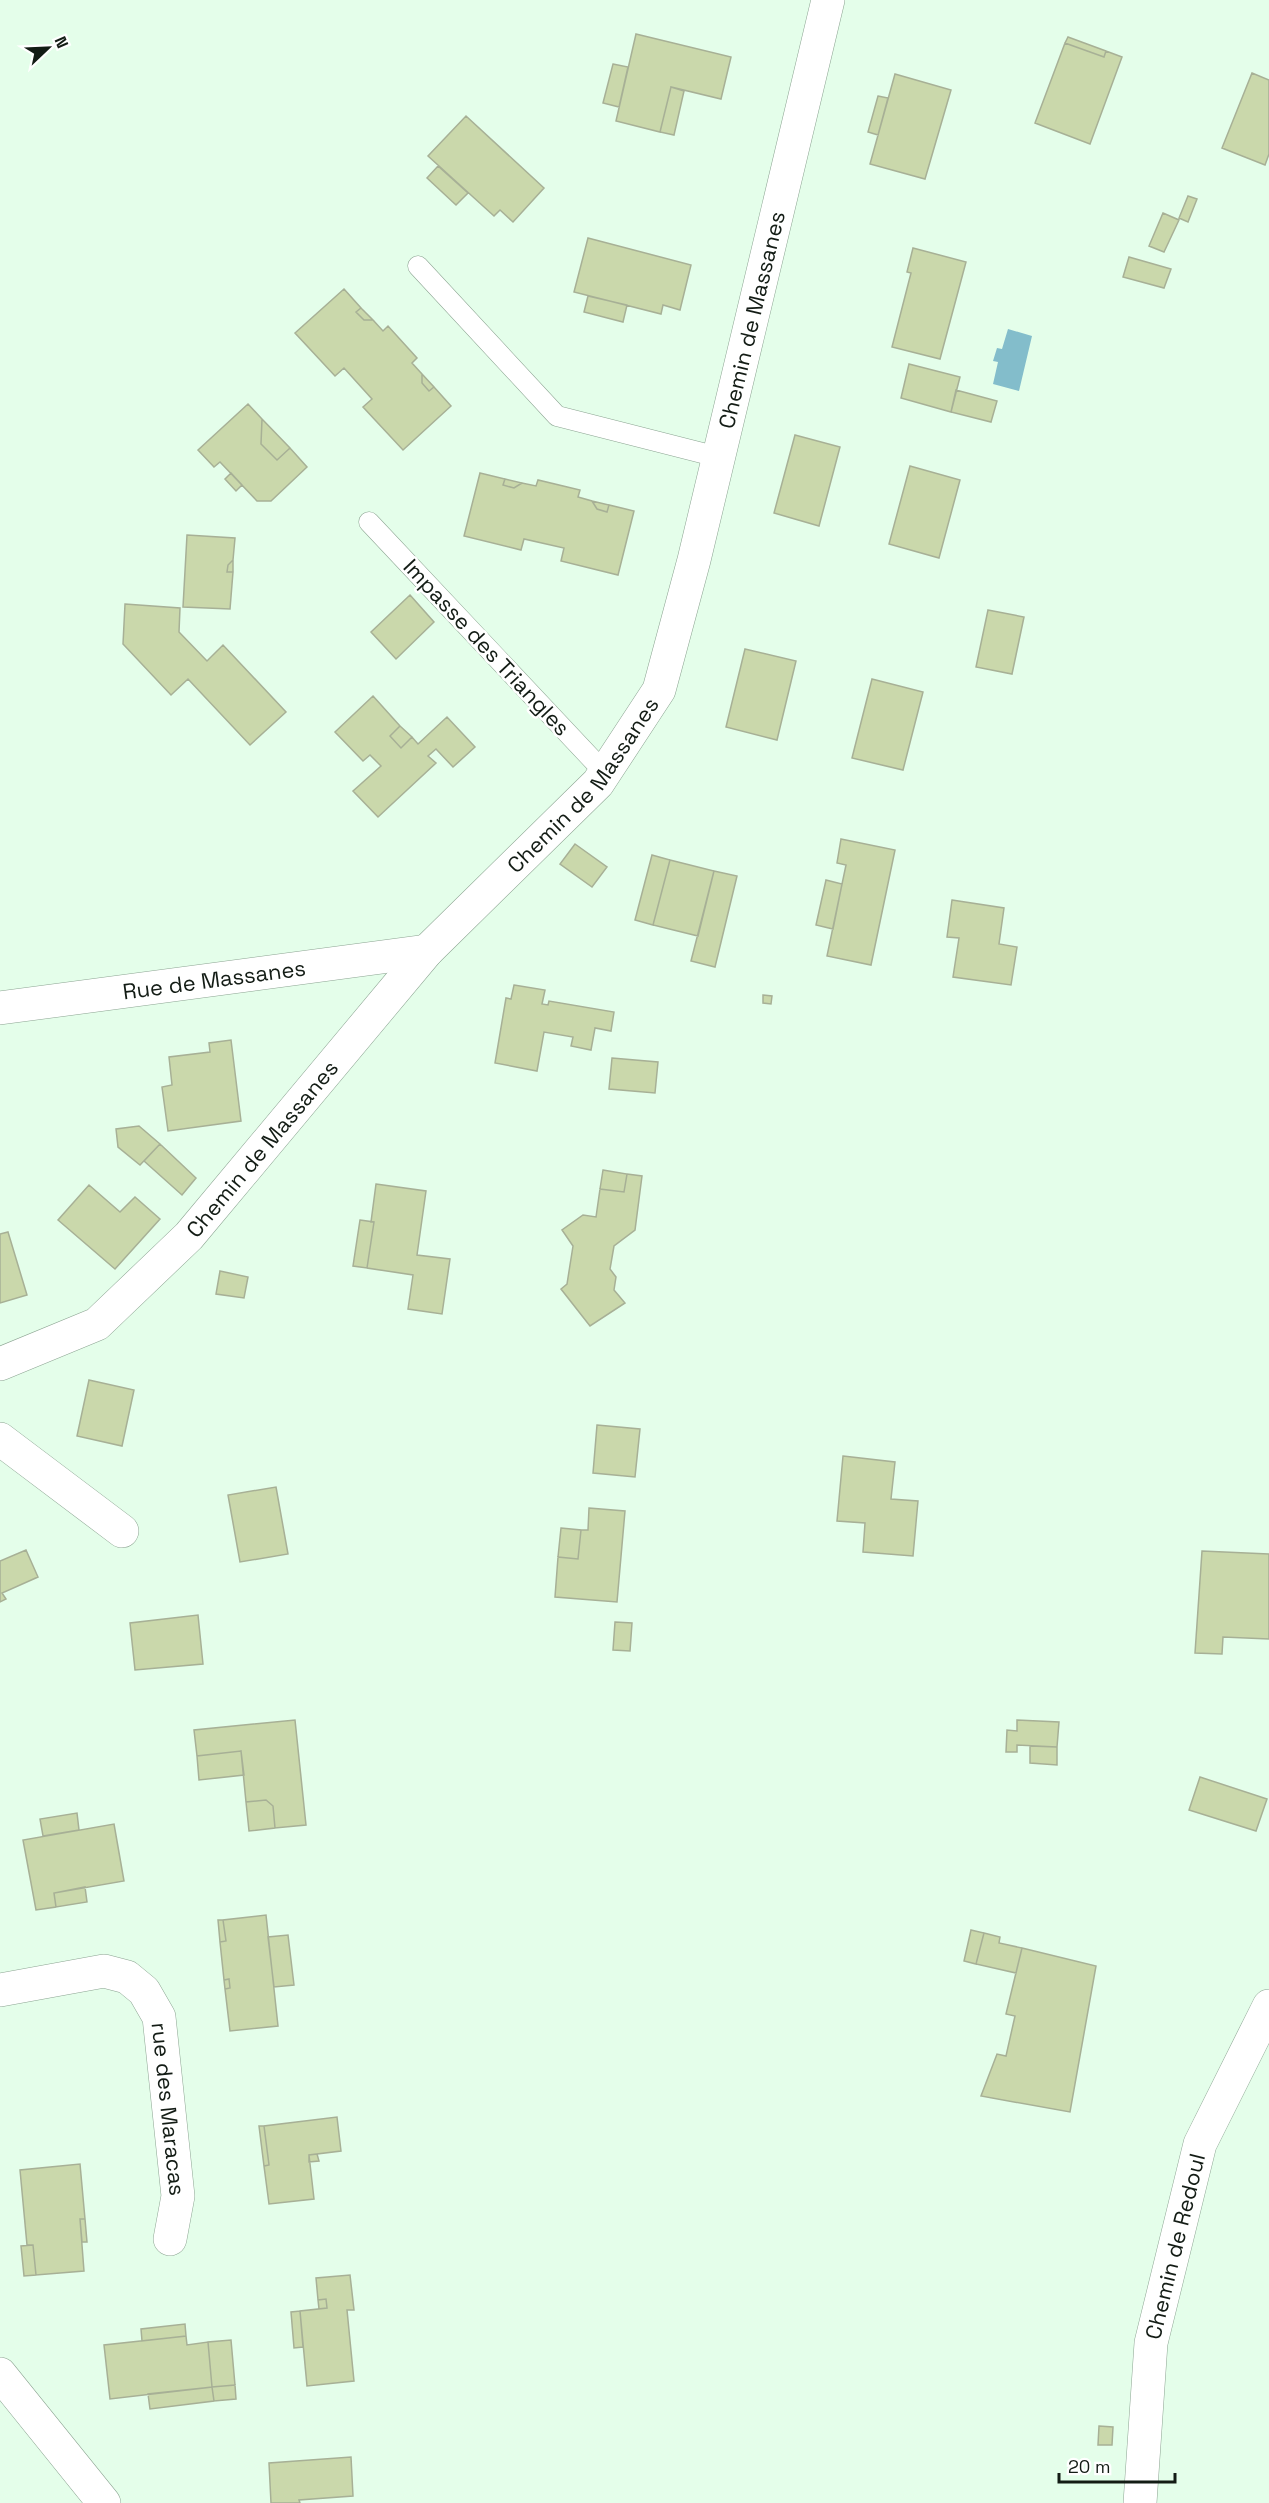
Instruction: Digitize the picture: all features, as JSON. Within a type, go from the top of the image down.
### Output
[{"type":"street","name":"Chemin de Massanes","points":[[0,1364],[97,1324],[189,1236],[428,951],[598,783],[659,690],[718,458],[828,0]]},
{"type":"street","name":"Rue de Massanes","points":[[0,1008],[428,951]]},
{"type":"street","points":[[0,1439],[122,1531]]},
{"type":"street","name":"rue des Maracas","points":[[0,1990],[104,1971],[127,1977],[144,1991],[159,2017],[178,2196],[170,2239]]},
{"type":"street","name":"Chemin de Redoul","points":[[1140,2503],[1151,2343],[1200,2144],[1269,2006]]},
{"type":"street","points":[[0,2374],[104,2503]]},
{"type":"lane","points":[[418,266],[557,416],[718,458]]},
{"type":"lane","name":"Impasse des Triangles","points":[[369,522],[605,773]]},
{"type":"water","points":[[1008,329],[1032,336],[1019,391],[993,384],[998,362],[993,361],[997,348],[1002,349]]},
{"type":"building","points":[[636,34],[731,57],[721,99],[671,87],[660,132],[616,121]]},
{"type":"building","points":[[1068,37],[1106,51],[1104,57],[1065,43]]},
{"type":"building","points":[[1065,43],[1104,57],[1106,51],[1122,57],[1090,144],[1035,123]]},
{"type":"building","points":[[613,64],[628,67],[619,107],[603,103]]},
{"type":"building","points":[[1252,73],[1269,80],[1269,154],[1265,165],[1222,148]]},
{"type":"building","points":[[895,74],[951,90],[925,179],[870,164]]},
{"type":"building","points":[[671,87],[684,91],[674,135],[660,132]]},
{"type":"building","points":[[878,96],[888,98],[878,135],[868,132]]},
{"type":"building","points":[[466,116],[544,188],[513,222],[500,210],[494,216],[428,156]]},
{"type":"building","points":[[438,166],[468,193],[456,205],[427,178]]},
{"type":"building","points":[[1188,196],[1197,199],[1188,222],[1179,218]]},
{"type":"building","points":[[1163,213],[1179,220],[1164,252],[1149,246]]},
{"type":"building","points":[[588,238],[691,265],[680,310],[663,305],[661,314],[574,292]]},
{"type":"building","points":[[913,248],[966,262],[940,359],[892,347],[911,273],[907,272]]},
{"type":"building","points":[[1129,257],[1171,269],[1164,288],[1123,277]]},
{"type":"building","points":[[344,289],[361,308],[356,312],[364,320],[373,320],[383,331],[388,326],[417,358],[412,363],[422,374],[422,383],[429,391],[434,387],[451,406],[403,450],[363,407],[372,399],[344,368],[335,376],[295,333]]},
{"type":"building","points":[[588,296],[627,305],[623,322],[584,312]]},
{"type":"building","points":[[361,308],[373,320],[364,320],[356,312]]},
{"type":"building","points":[[909,364],[960,377],[951,412],[901,398]]},
{"type":"building","points":[[422,374],[434,387],[429,391],[422,383]]},
{"type":"building","points":[[956,390],[997,401],[991,422],[951,412]]},
{"type":"building","points":[[248,404],[262,419],[261,444],[277,460],[290,448],[307,467],[271,501],[257,501],[220,462],[214,467],[198,450]]},
{"type":"building","points":[[262,419],[290,448],[277,460],[261,444]]},
{"type":"building","points":[[795,435],[840,447],[819,526],[774,513]]},
{"type":"building","points":[[910,466],[960,480],[939,558],[889,544]]},
{"type":"building","points":[[231,473],[242,485],[236,491],[225,479]]},
{"type":"building","points":[[480,473],[505,479],[503,485],[514,488],[522,483],[536,486],[538,480],[580,490],[578,497],[592,501],[597,509],[607,512],[609,505],[634,511],[618,575],[561,561],[564,548],[524,539],[521,550],[464,536]]},
{"type":"building","points":[[505,479],[522,483],[514,488],[503,485]]},
{"type":"building","points":[[592,501],[609,505],[607,512],[597,509]]},
{"type":"building","points":[[187,535],[235,538],[233,560],[228,565],[227,572],[233,572],[230,609],[183,607]]},
{"type":"building","points":[[233,560],[233,572],[227,572],[228,565]]},
{"type":"building","points":[[410,595],[434,622],[396,659],[371,632]]},
{"type":"building","points":[[125,604],[180,608],[179,632],[207,661],[223,645],[286,712],[250,745],[188,679],[171,695],[123,644]]},
{"type":"building","points":[[988,610],[1024,617],[1012,674],[976,667]]},
{"type":"building","points":[[745,649],[796,661],[777,740],[726,727]]},
{"type":"building","points":[[872,679],[923,692],[903,770],[852,758]]},
{"type":"building","points":[[373,696],[400,726],[390,736],[401,748],[412,737],[418,744],[447,717],[475,747],[453,767],[436,749],[428,756],[436,763],[378,817],[353,791],[381,766],[370,755],[363,761],[335,732]]},
{"type":"building","points":[[400,726],[412,737],[401,748],[390,736]]},
{"type":"building","points":[[841,839],[895,850],[871,965],[827,956],[846,865],[837,863]]},
{"type":"building","points":[[575,844],[607,867],[592,887],[560,864]]},
{"type":"building","points":[[652,855],[670,860],[653,925],[635,920]]},
{"type":"building","points":[[670,860],[714,871],[698,936],[653,925]]},
{"type":"building","points":[[714,871],[737,876],[715,967],[691,961]]},
{"type":"building","points":[[826,880],[842,884],[833,929],[816,925]]},
{"type":"building","points":[[952,900],[1004,908],[999,944],[1017,947],[1011,985],[953,977],[959,938],[947,937]]},
{"type":"building","points":[[514,985],[545,990],[542,1004],[548,1005],[549,1001],[614,1012],[611,1031],[595,1028],[591,1050],[571,1046],[573,1037],[544,1032],[537,1071],[495,1063],[506,998],[511,999]]},
{"type":"building","points":[[763,995],[772,996],[771,1004],[763,1003]]},
{"type":"building","points":[[231,1040],[241,1121],[168,1131],[162,1087],[172,1085],[169,1057],[210,1052],[209,1043]]},
{"type":"building","points":[[612,1058],[658,1062],[655,1093],[609,1089]]},
{"type":"building","points":[[139,1126],[160,1144],[140,1165],[118,1147],[116,1129]]},
{"type":"building","points":[[160,1144],[196,1178],[182,1195],[144,1161]]},
{"type":"building","points":[[603,1170],[627,1174],[624,1192],[600,1189]]},
{"type":"building","points":[[627,1174],[642,1176],[635,1230],[614,1246],[610,1269],[616,1277],[614,1290],[625,1303],[590,1326],[561,1289],[567,1284],[573,1246],[562,1230],[583,1215],[596,1217],[600,1189],[624,1192]]},
{"type":"building","points":[[376,1184],[426,1191],[417,1255],[450,1259],[442,1314],[408,1309],[413,1275],[367,1268],[374,1222],[371,1222]]},
{"type":"building","points":[[89,1185],[120,1212],[135,1197],[160,1219],[115,1269],[58,1220]]},
{"type":"building","points":[[360,1220],[374,1222],[367,1268],[353,1266]]},
{"type":"building","points":[[8,1232],[27,1295],[0,1303],[0,1234]]},
{"type":"building","points":[[220,1271],[248,1277],[244,1298],[216,1294]]},
{"type":"building","points":[[89,1380],[134,1390],[122,1446],[77,1436]]},
{"type":"building","points":[[597,1425],[640,1429],[635,1477],[593,1473]]},
{"type":"building","points":[[843,1456],[895,1462],[891,1499],[918,1501],[913,1556],[863,1552],[865,1523],[837,1521]]},
{"type":"building","points":[[276,1487],[288,1554],[240,1562],[228,1495]]},
{"type":"building","points":[[589,1508],[625,1511],[617,1602],[555,1597],[558,1557],[578,1559],[581,1530],[588,1530]]},
{"type":"building","points":[[561,1528],[581,1530],[578,1559],[558,1557]]},
{"type":"building","points":[[26,1550],[38,1577],[2,1593],[6,1599],[0,1602],[0,1561]]},
{"type":"building","points":[[1202,1551],[1269,1554],[1269,1639],[1223,1637],[1222,1654],[1195,1653]]},
{"type":"building","points":[[198,1615],[203,1664],[135,1670],[130,1623]]},
{"type":"building","points":[[615,1622],[632,1623],[630,1651],[613,1650]]},
{"type":"building","points":[[295,1720],[306,1825],[275,1828],[273,1806],[266,1800],[246,1802],[241,1751],[197,1756],[194,1730]]},
{"type":"building","points":[[1017,1720],[1059,1722],[1057,1747],[1017,1745],[1017,1752],[1006,1752],[1007,1730],[1017,1731]]},
{"type":"building","points":[[1030,1746],[1057,1747],[1057,1765],[1030,1763]]},
{"type":"building","points":[[241,1751],[244,1775],[199,1780],[197,1756]]},
{"type":"building","points":[[1200,1777],[1267,1799],[1256,1831],[1189,1810]]},
{"type":"building","points":[[266,1800],[273,1806],[275,1828],[249,1831],[246,1802]]},
{"type":"building","points":[[77,1813],[79,1830],[43,1836],[40,1819]]},
{"type":"building","points":[[114,1824],[124,1881],[54,1893],[56,1907],[36,1910],[23,1840]]},
{"type":"building","points":[[85,1887],[87,1902],[56,1907],[54,1893]]},
{"type":"building","points":[[266,1915],[278,2026],[230,2031],[225,1989],[230,1988],[229,1979],[224,1980],[220,1942],[226,1941],[223,1920]]},
{"type":"building","points":[[218,1920],[223,1920],[226,1941],[220,1942]]},
{"type":"building","points":[[971,1930],[984,1933],[976,1964],[964,1961]]},
{"type":"building","points":[[984,1933],[1000,1937],[999,1943],[1022,1948],[1016,1973],[976,1964]]},
{"type":"building","points":[[288,1935],[294,1985],[274,1987],[268,1937]]},
{"type":"building","points":[[1022,1948],[1096,1966],[1070,2112],[981,2096],[997,2054],[1006,2056],[1015,2016],[1006,2014]]},
{"type":"building","points":[[229,1979],[230,1988],[225,1989],[224,1980]]},
{"type":"building","points":[[337,2117],[341,2151],[309,2155],[314,2199],[269,2204],[264,2166],[269,2165],[264,2126]]},
{"type":"building","points":[[259,2126],[264,2126],[269,2165],[264,2166]]},
{"type":"building","points":[[317,2154],[319,2161],[309,2162],[309,2155]]},
{"type":"building","points":[[80,2164],[85,2219],[80,2219],[84,2271],[36,2275],[33,2245],[27,2245],[20,2170]]},
{"type":"building","points":[[80,2219],[85,2219],[87,2242],[82,2242]]},
{"type":"building","points":[[33,2245],[36,2275],[24,2276],[21,2246]]},
{"type":"building","points":[[350,2275],[354,2310],[347,2310],[354,2381],[307,2386],[300,2311],[327,2308],[326,2299],[318,2300],[316,2278]]},
{"type":"building","points":[[326,2299],[327,2308],[319,2309],[318,2300]]},
{"type":"building","points":[[300,2311],[303,2347],[294,2348],[291,2312]]},
{"type":"building","points":[[185,2324],[186,2336],[142,2341],[141,2329]]},
{"type":"building","points":[[186,2336],[187,2345],[208,2342],[212,2387],[110,2399],[104,2345]]},
{"type":"building","points":[[231,2340],[235,2385],[212,2387],[208,2342]]},
{"type":"building","points":[[235,2385],[236,2399],[214,2401],[212,2387]]},
{"type":"building","points":[[212,2387],[214,2401],[150,2409],[148,2394]]},
{"type":"building","points":[[1099,2426],[1113,2427],[1112,2445],[1098,2445]]},
{"type":"building","points":[[351,2457],[353,2496],[299,2500],[300,2503],[271,2503],[269,2463]]}]
